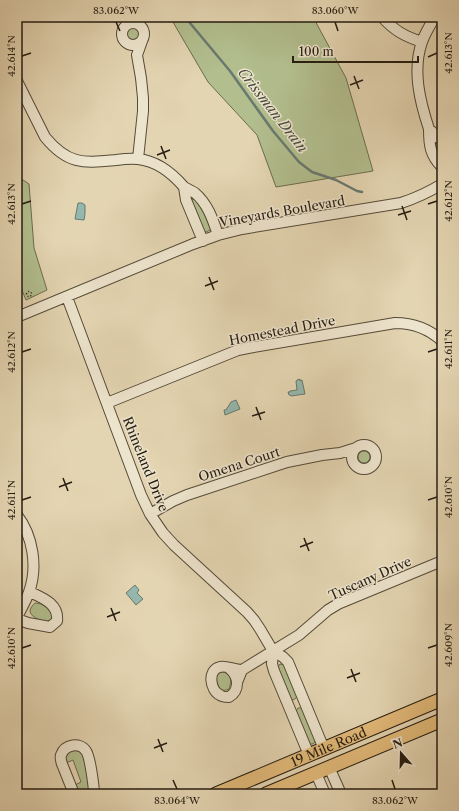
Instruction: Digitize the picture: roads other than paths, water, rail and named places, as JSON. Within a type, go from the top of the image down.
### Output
[{"type":"main road","name":"19 Mile Road","points":[[218,794],[442,699]]},
{"type":"main road","name":"19 Mile Road","points":[[266,794],[442,720]]},
{"type":"main road","points":[[363,732],[368,737],[370,743],[370,746],[364,753]]},
{"type":"street","points":[[382,17],[402,35],[422,42]]},
{"type":"street","points":[[435,17],[422,42],[417,77],[419,94],[429,128],[429,143],[434,159],[442,167]]},
{"type":"street","points":[[137,54],[125,41],[122,34],[126,24],[133,22],[140,25],[144,31],[144,38],[137,54],[143,98],[138,159]]},
{"type":"street","points":[[125,41],[128,44],[135,45],[142,41]]},
{"type":"street","points":[[17,81],[45,137],[61,153],[72,159],[84,162],[130,158],[147,161],[158,165],[170,173],[184,187],[194,192],[202,200],[208,209],[218,235]]},
{"type":"street","points":[[429,128],[442,141]]},
{"type":"street","name":"Vineyards Boulevard","points":[[17,317],[218,235],[242,229],[401,203],[423,195],[442,184]]},
{"type":"street","points":[[184,187],[186,200],[203,241]]},
{"type":"street","name":"Rhineland Drive","points":[[67,297],[141,495],[150,514],[163,533],[174,545],[254,620],[273,651],[284,657],[288,662],[324,749]]},
{"type":"street","name":"Homestead Drive","points":[[107,403],[232,352],[248,348],[395,323],[405,323],[420,327],[442,341]]},
{"type":"street","name":"Omena Court","points":[[150,514],[187,495],[287,462],[340,453],[363,445],[370,447],[375,453],[375,461],[366,468],[359,467],[340,453]]},
{"type":"street","points":[[353,462],[352,454],[356,448]]},
{"type":"street","points":[[17,515],[29,537],[32,549],[33,572],[30,592],[17,618],[28,623],[50,627],[57,621],[58,616],[54,606],[40,596],[30,592]]},
{"type":"street","name":"Tuscany Drive","points":[[242,670],[300,635],[328,610],[338,604],[442,561]]},
{"type":"street","name":"Rhineland Drive","points":[[273,651],[272,664],[274,670],[309,755]]},
{"type":"street","points":[[222,666],[230,669],[242,670],[239,675],[235,692],[229,697],[220,696],[216,692],[211,681],[212,671],[217,667],[222,666]]},
{"type":"street","points":[[230,669],[238,680]]},
{"type":"street","points":[[289,707],[304,700]]},
{"type":"street","points":[[74,794],[61,760],[61,755],[72,745],[77,745],[87,752],[94,794]]},
{"type":"street","points":[[329,767],[341,794]]},
{"type":"street","points":[[316,773],[325,794]]},
{"type":"water","points":[[78,203],[85,205],[84,220],[75,219]]},
{"type":"water","points":[[300,379],[300,381],[302,380],[305,394],[289,395],[288,392],[297,390],[296,381]]},
{"type":"water","points":[[236,400],[240,409],[225,415],[224,410],[226,410],[231,402]]},
{"type":"water","points":[[135,585],[139,590],[137,593],[143,599],[136,605],[126,593]]},
{"type":"waterway","name":"Crissman Drain","points":[[185,17],[230,71],[273,131],[299,162],[312,172],[336,180],[362,192]]}]
